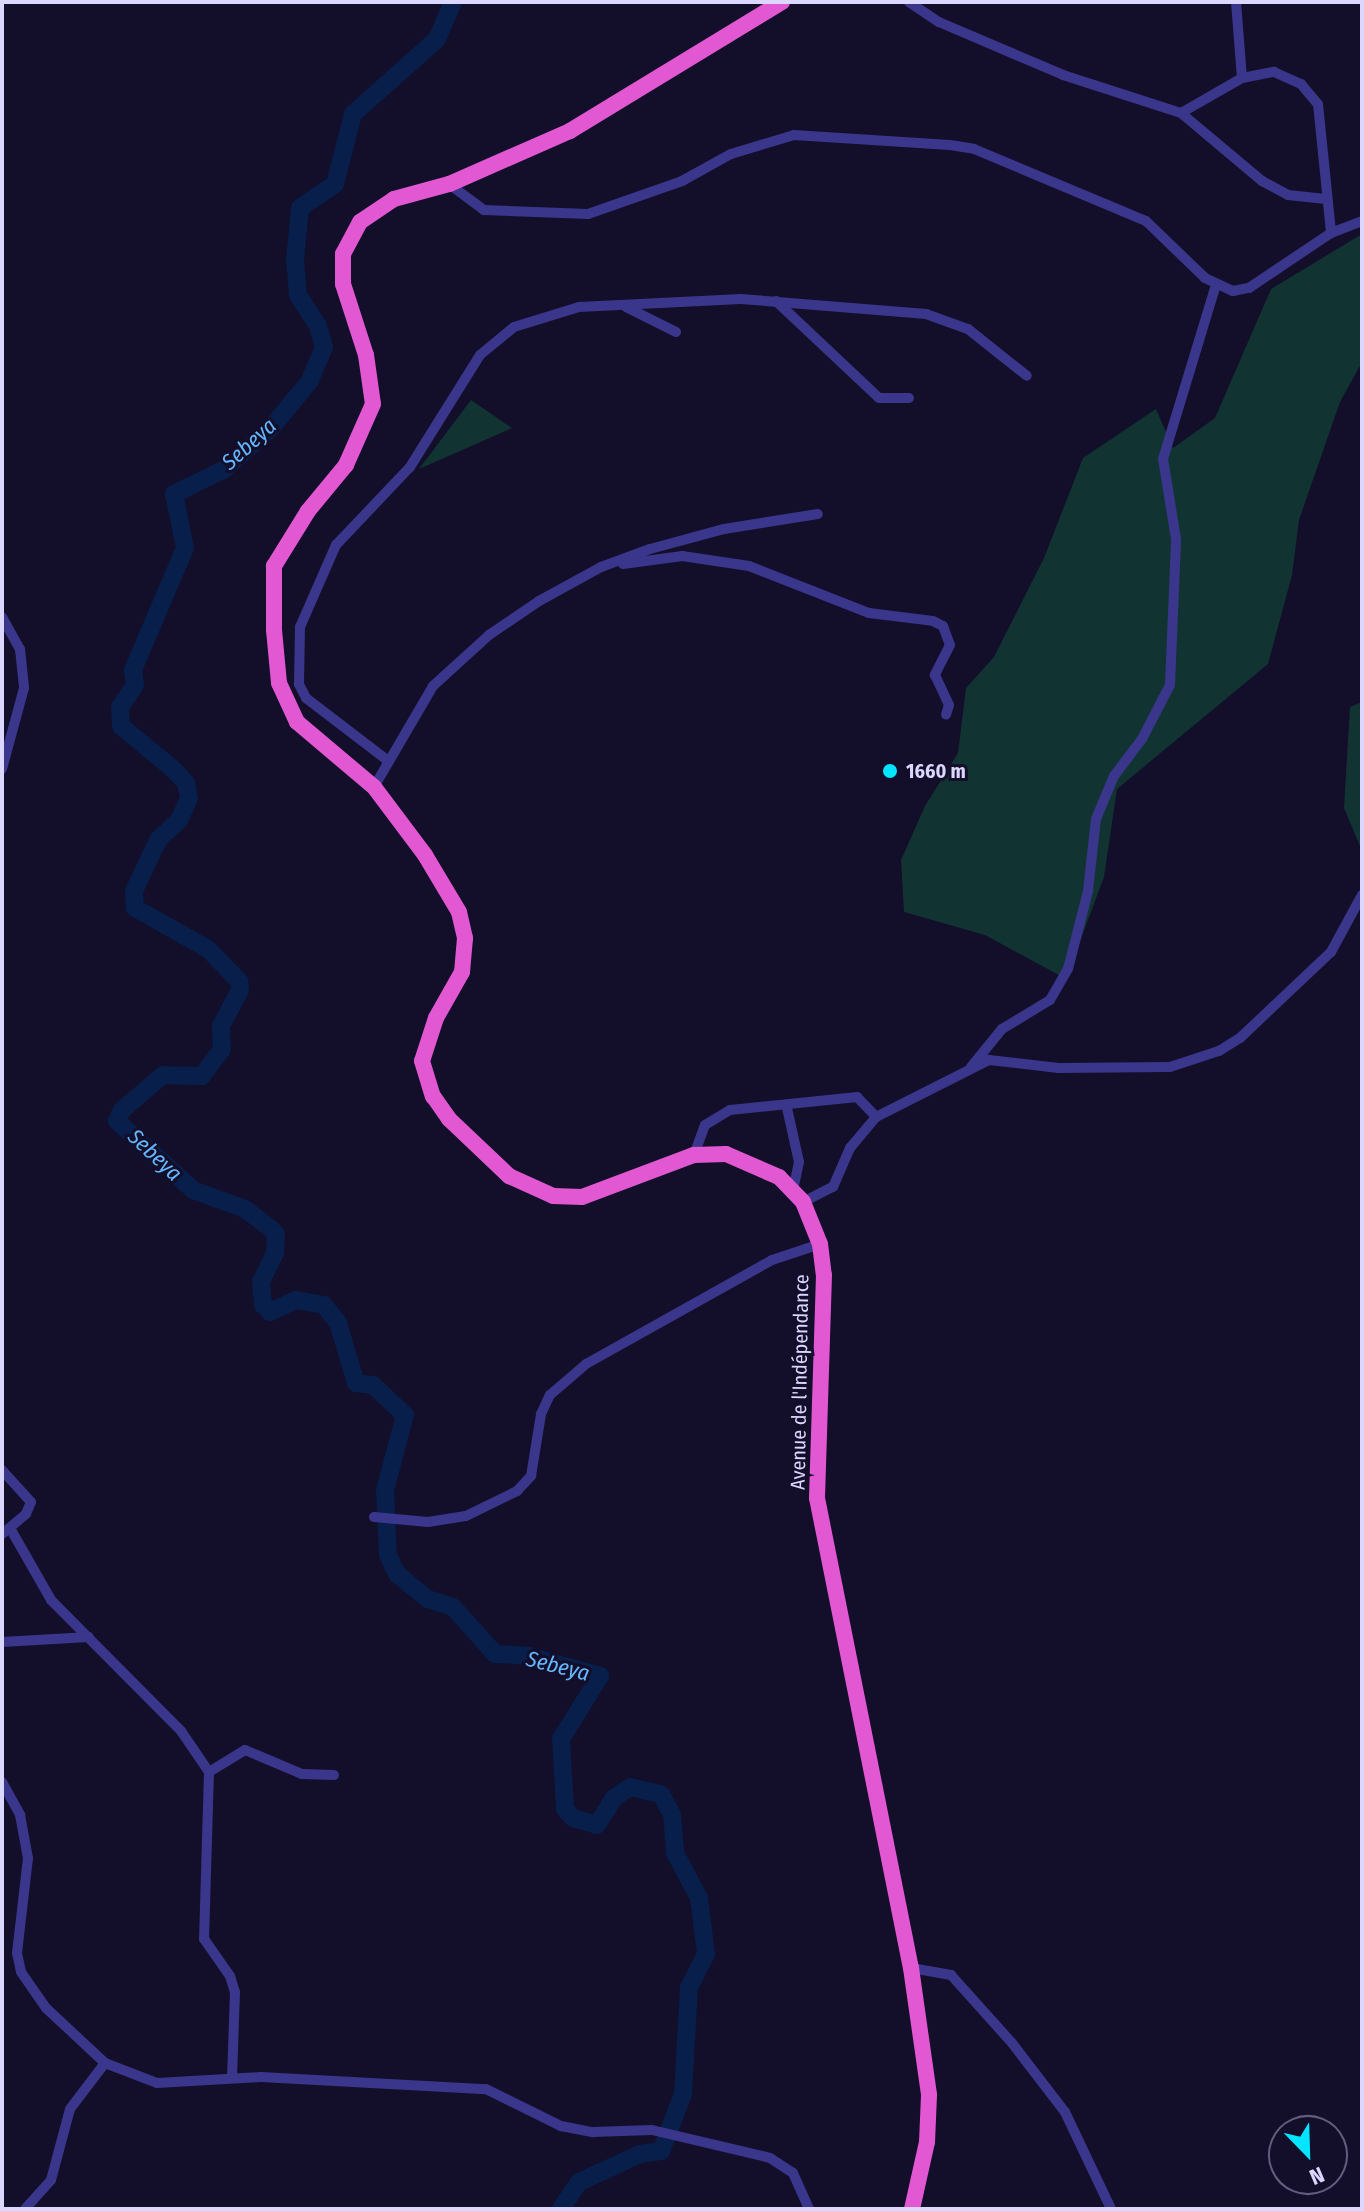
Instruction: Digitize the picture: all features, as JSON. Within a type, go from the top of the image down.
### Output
[{"type":"highway","points":[[782,2],[570,131],[449,184],[394,199],[360,222],[347,239],[343,284],[366,355],[373,404],[346,465],[308,511],[274,566],[274,630],[285,705],[297,722],[374,787],[449,894],[465,938],[462,972],[436,1018],[422,1061],[433,1096],[449,1119],[509,1176],[553,1196],[582,1197],[694,1155],[746,1159],[798,1197]]},
{"type":"highway","name":"Avenue de l'Indépendance","points":[[798,1197],[820,1244],[817,1498],[911,1968],[929,2095],[927,2142],[912,2209]]},
{"type":"street","points":[[909,2],[939,22],[1063,75],[1181,113],[1262,181],[1288,195],[1326,199]]},
{"type":"street","points":[[1236,2],[1242,78]]},
{"type":"street","points":[[1181,113],[1242,78],[1274,72],[1291,76],[1313,94],[1322,125],[1331,233]]},
{"type":"street","points":[[449,184],[484,210],[588,214],[682,181],[731,154],[794,135],[950,145],[974,149],[1146,221],[1216,285],[1233,291],[1249,288],[1331,233],[1362,221]]},
{"type":"street","points":[[971,1067],[1002,1029],[1050,1000],[1068,969],[1088,891],[1096,819],[1114,776],[1142,739],[1170,685],[1176,539],[1163,459],[1216,285]]},
{"type":"street","points":[[387,760],[350,729],[324,716],[299,684],[300,627],[336,545],[410,467],[480,355],[496,340],[551,312],[774,299],[947,318],[1027,376]]},
{"type":"street","points":[[774,299],[879,398],[909,398]]},
{"type":"street","points":[[624,307],[676,332]]},
{"type":"street","points":[[374,787],[412,714],[461,659],[539,601],[601,567],[724,529],[818,514]]},
{"type":"street","points":[[601,567],[682,556],[707,558],[799,581],[869,613],[933,621],[943,626],[950,645],[935,675],[949,705],[946,715]]},
{"type":"street","points":[[2,617],[20,649],[24,688],[2,769]]},
{"type":"street","points":[[787,1108],[799,1162],[798,1197],[833,1187],[850,1148],[876,1117],[971,1067],[1005,1059],[1059,1068],[1170,1067],[1219,1051],[1240,1038],[1331,952],[1362,895]]},
{"type":"street","points":[[694,1155],[697,1140],[716,1115],[730,1110],[787,1108],[857,1097],[876,1117]]},
{"type":"street","points":[[382,1516],[428,1522],[466,1516],[517,1491],[531,1476],[541,1414],[550,1395],[586,1364],[772,1260],[820,1244]]},
{"type":"street","points":[[2,1470],[31,1502],[26,1514],[6,1531],[39,1585],[181,1731],[209,1772],[204,1939],[235,1992],[232,2077]]},
{"type":"street","points":[[2,1642],[89,1637]]},
{"type":"street","points":[[209,1772],[245,1750],[302,1774],[334,1775]]},
{"type":"street","points":[[2,1782],[20,1815],[27,1846],[17,1953],[21,1972],[46,2008],[105,2063],[157,2083],[232,2077],[486,2089],[561,2126],[593,2132],[652,2130],[672,2133],[770,2158],[793,2173],[809,2209]]},
{"type":"street","points":[[911,1968],[951,1975],[1012,2043],[1065,2112],[1111,2209]]},
{"type":"street","points":[[25,2209],[51,2180],[70,2109],[105,2063]]},
{"type":"green space","points":[[1362,234],[1362,362],[1340,402],[1299,520],[1292,575],[1268,664],[1117,789],[1104,877],[1066,979],[985,935],[904,912],[901,860],[925,806],[958,753],[966,688],[994,657],[1044,558],[1083,458],[1156,409],[1173,448],[1215,418],[1271,289]]},
{"type":"green space","points":[[471,400],[512,428],[419,469]]},
{"type":"green space","points":[[1362,702],[1362,851],[1344,808],[1350,707]]},
{"type":"waterway","name":"Sebeya","points":[[453,2],[437,39],[353,114],[335,184],[300,208],[295,260],[298,295],[318,326],[324,347],[309,382],[271,428],[223,470],[174,494],[185,548],[133,670],[135,685],[120,707],[121,726],[173,769],[186,783],[189,798],[179,820],[158,840],[134,891],[135,908],[208,949],[239,981],[240,990],[221,1026],[222,1049],[202,1076],[163,1075],[122,1110],[117,1121],[193,1190],[245,1209],[276,1234],[275,1253],[261,1282],[263,1305],[270,1312],[296,1300],[324,1305],[338,1323],[356,1383],[373,1385],[405,1415],[385,1490],[388,1555],[397,1574],[428,1599],[453,1607],[495,1654],[528,1656],[600,1676],[561,1739],[565,1809],[573,1818],[597,1825],[614,1798],[630,1787],[661,1794],[672,1815],[675,1853],[699,1898],[706,1954],[689,1987],[683,2094],[661,2151],[640,2154],[579,2182],[561,2209]]},
{"type":"place","name":"1660 m","points":[[890,771]]}]
